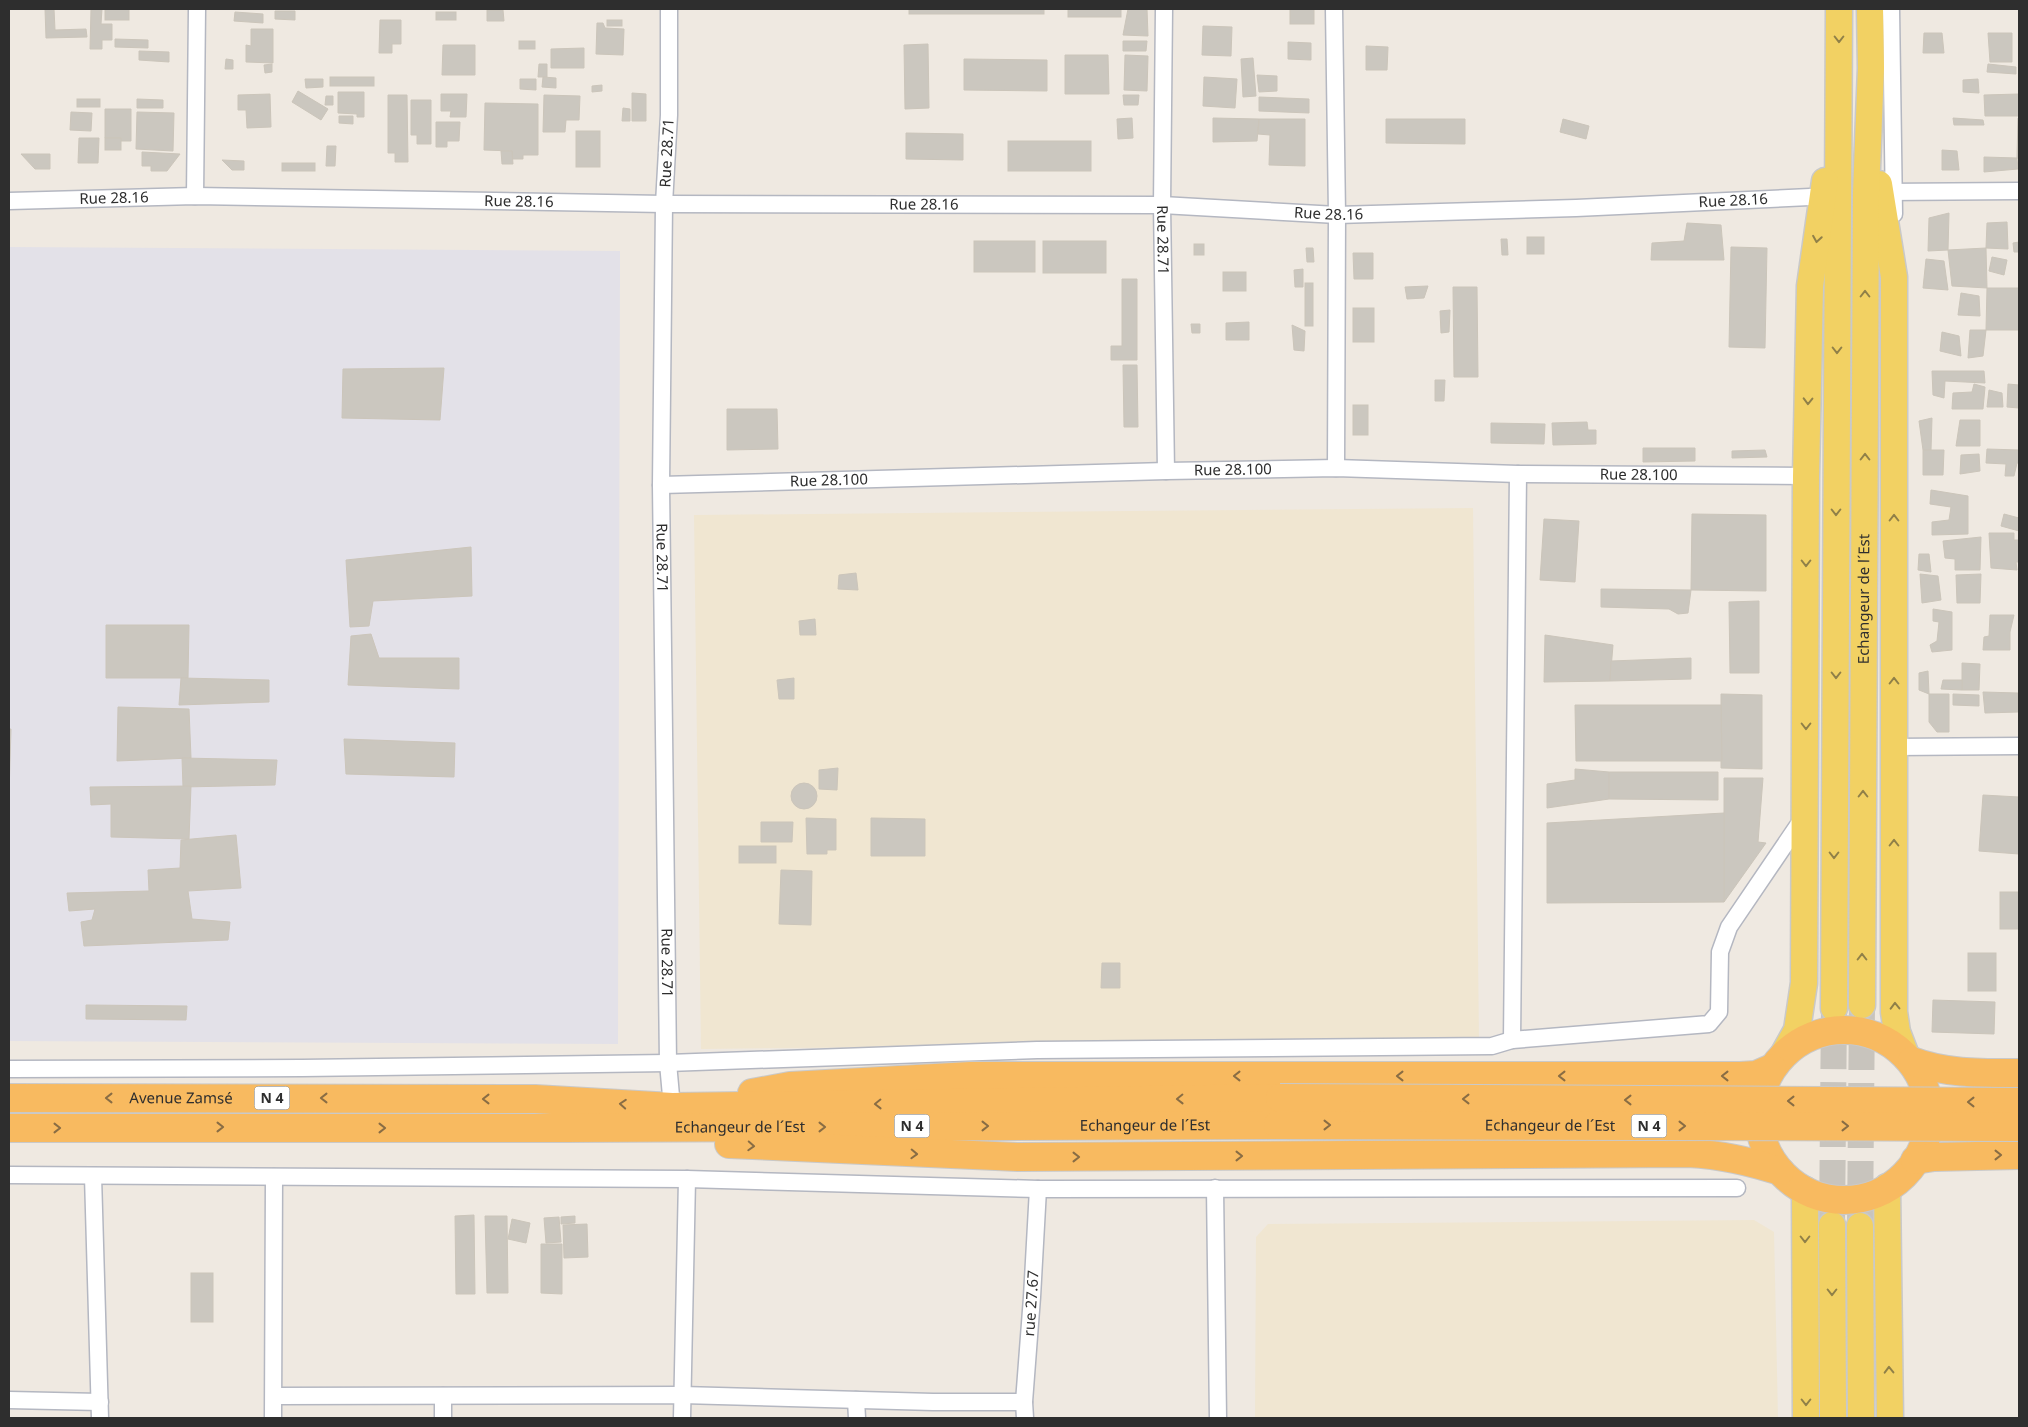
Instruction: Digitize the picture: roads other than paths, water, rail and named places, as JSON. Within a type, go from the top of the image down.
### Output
[{"type":"highway","points":[[672,1107],[790,1086],[971,1076],[1756,1075],[1777,1063],[1807,1039],[1822,1033],[1837,1031],[1868,1034],[1928,1067],[1980,1074],[2019,1073]]},
{"type":"highway","points":[[1777,1063],[1762,1090],[1759,1107],[1759,1124],[1763,1141],[1770,1157],[1780,1171],[1805,1190],[1833,1199],[1847,1199],[1861,1198],[1888,1187],[1907,1171],[1922,1148],[1928,1119],[1924,1090],[1909,1057]]},
{"type":"highway","name":"Avenue Zamsé","points":[[9,1098],[535,1099]]},
{"type":"highway","name":"Echangeur de l´Est","points":[[535,1099],[672,1107],[1280,1098],[2019,1102]]},
{"type":"highway","name":"Echangeur de l´Est","points":[[532,1127],[1278,1125],[2019,1127]]},
{"type":"highway","name":"Avenue Zamsé","points":[[9,1128],[532,1127]]},
{"type":"highway","points":[[563,1128],[707,1143],[1018,1157],[1717,1154],[1780,1171]]},
{"type":"highway","points":[[1915,1160],[1934,1157],[2019,1155]]},
{"type":"main road","points":[[1777,1063],[1797,1030],[1802,1001],[1806,814],[1806,476],[1810,286],[1831,196],[1839,69],[1839,9]]},
{"type":"main road","points":[[1870,9],[1871,68],[1880,192],[1894,277],[1894,1012],[1897,1032],[1909,1057]]},
{"type":"main road","name":"Echangeur de l´Est","points":[[1862,1005],[1880,192]]},
{"type":"main road","name":"Echangeur de l´Est","points":[[1831,196],[1834,1008]]},
{"type":"main road","points":[[1888,1187],[1890,1418]]},
{"type":"main road","points":[[1805,1190],[1806,1418]]},
{"type":"main road","points":[[1832,1225],[1832,1418]]},
{"type":"main road","points":[[1860,1226],[1861,1418]]},
{"type":"street","points":[[195,196],[196,9]]},
{"type":"street","name":"Rue 28.71","points":[[669,9],[669,115],[664,204],[661,485],[668,1063],[672,1107]]},
{"type":"street","name":"Rue 28.71","points":[[1164,9],[1162,205],[1166,471]]},
{"type":"street","points":[[1334,9],[1337,215],[1336,468]]},
{"type":"street","points":[[1891,9],[1880,192],[2019,192]]},
{"type":"street","name":"Rue 28.16","points":[[9,202],[195,196],[664,204],[1162,205],[1337,215],[1576,208],[1831,196]]},
{"type":"street","name":"Rue 28.100","points":[[661,485],[1336,468],[1518,474],[1806,476]]},
{"type":"street","points":[[1512,1040],[1518,474]]},
{"type":"street","points":[[1894,748],[2019,746]]},
{"type":"street","points":[[9,1069],[302,1068],[668,1063],[1037,1050],[1492,1046],[1512,1040],[1709,1024],[1719,1012],[1720,952],[1729,927],[1806,814]]},
{"type":"street","points":[[9,1176],[688,1179],[1038,1189],[1737,1188]]},
{"type":"street","points":[[9,1400],[100,1410],[93,1176]]},
{"type":"street","points":[[273,1418],[274,1177]]},
{"type":"street","points":[[682,1418],[688,1179]]},
{"type":"street","points":[[1215,1188],[1218,1418]]},
{"type":"street","name":"rue 27.67","points":[[1025,1410],[1038,1189]]},
{"type":"street","points":[[274,1396],[682,1395],[856,1400],[1025,1410]]},
{"type":"street","points":[[443,1396],[443,1418]]},
{"type":"street","points":[[856,1400],[857,1418]]},
{"type":"tunnel","points":[[1860,1226],[1862,1005]]},
{"type":"tunnel","points":[[1832,1225],[1834,1008]]}]
